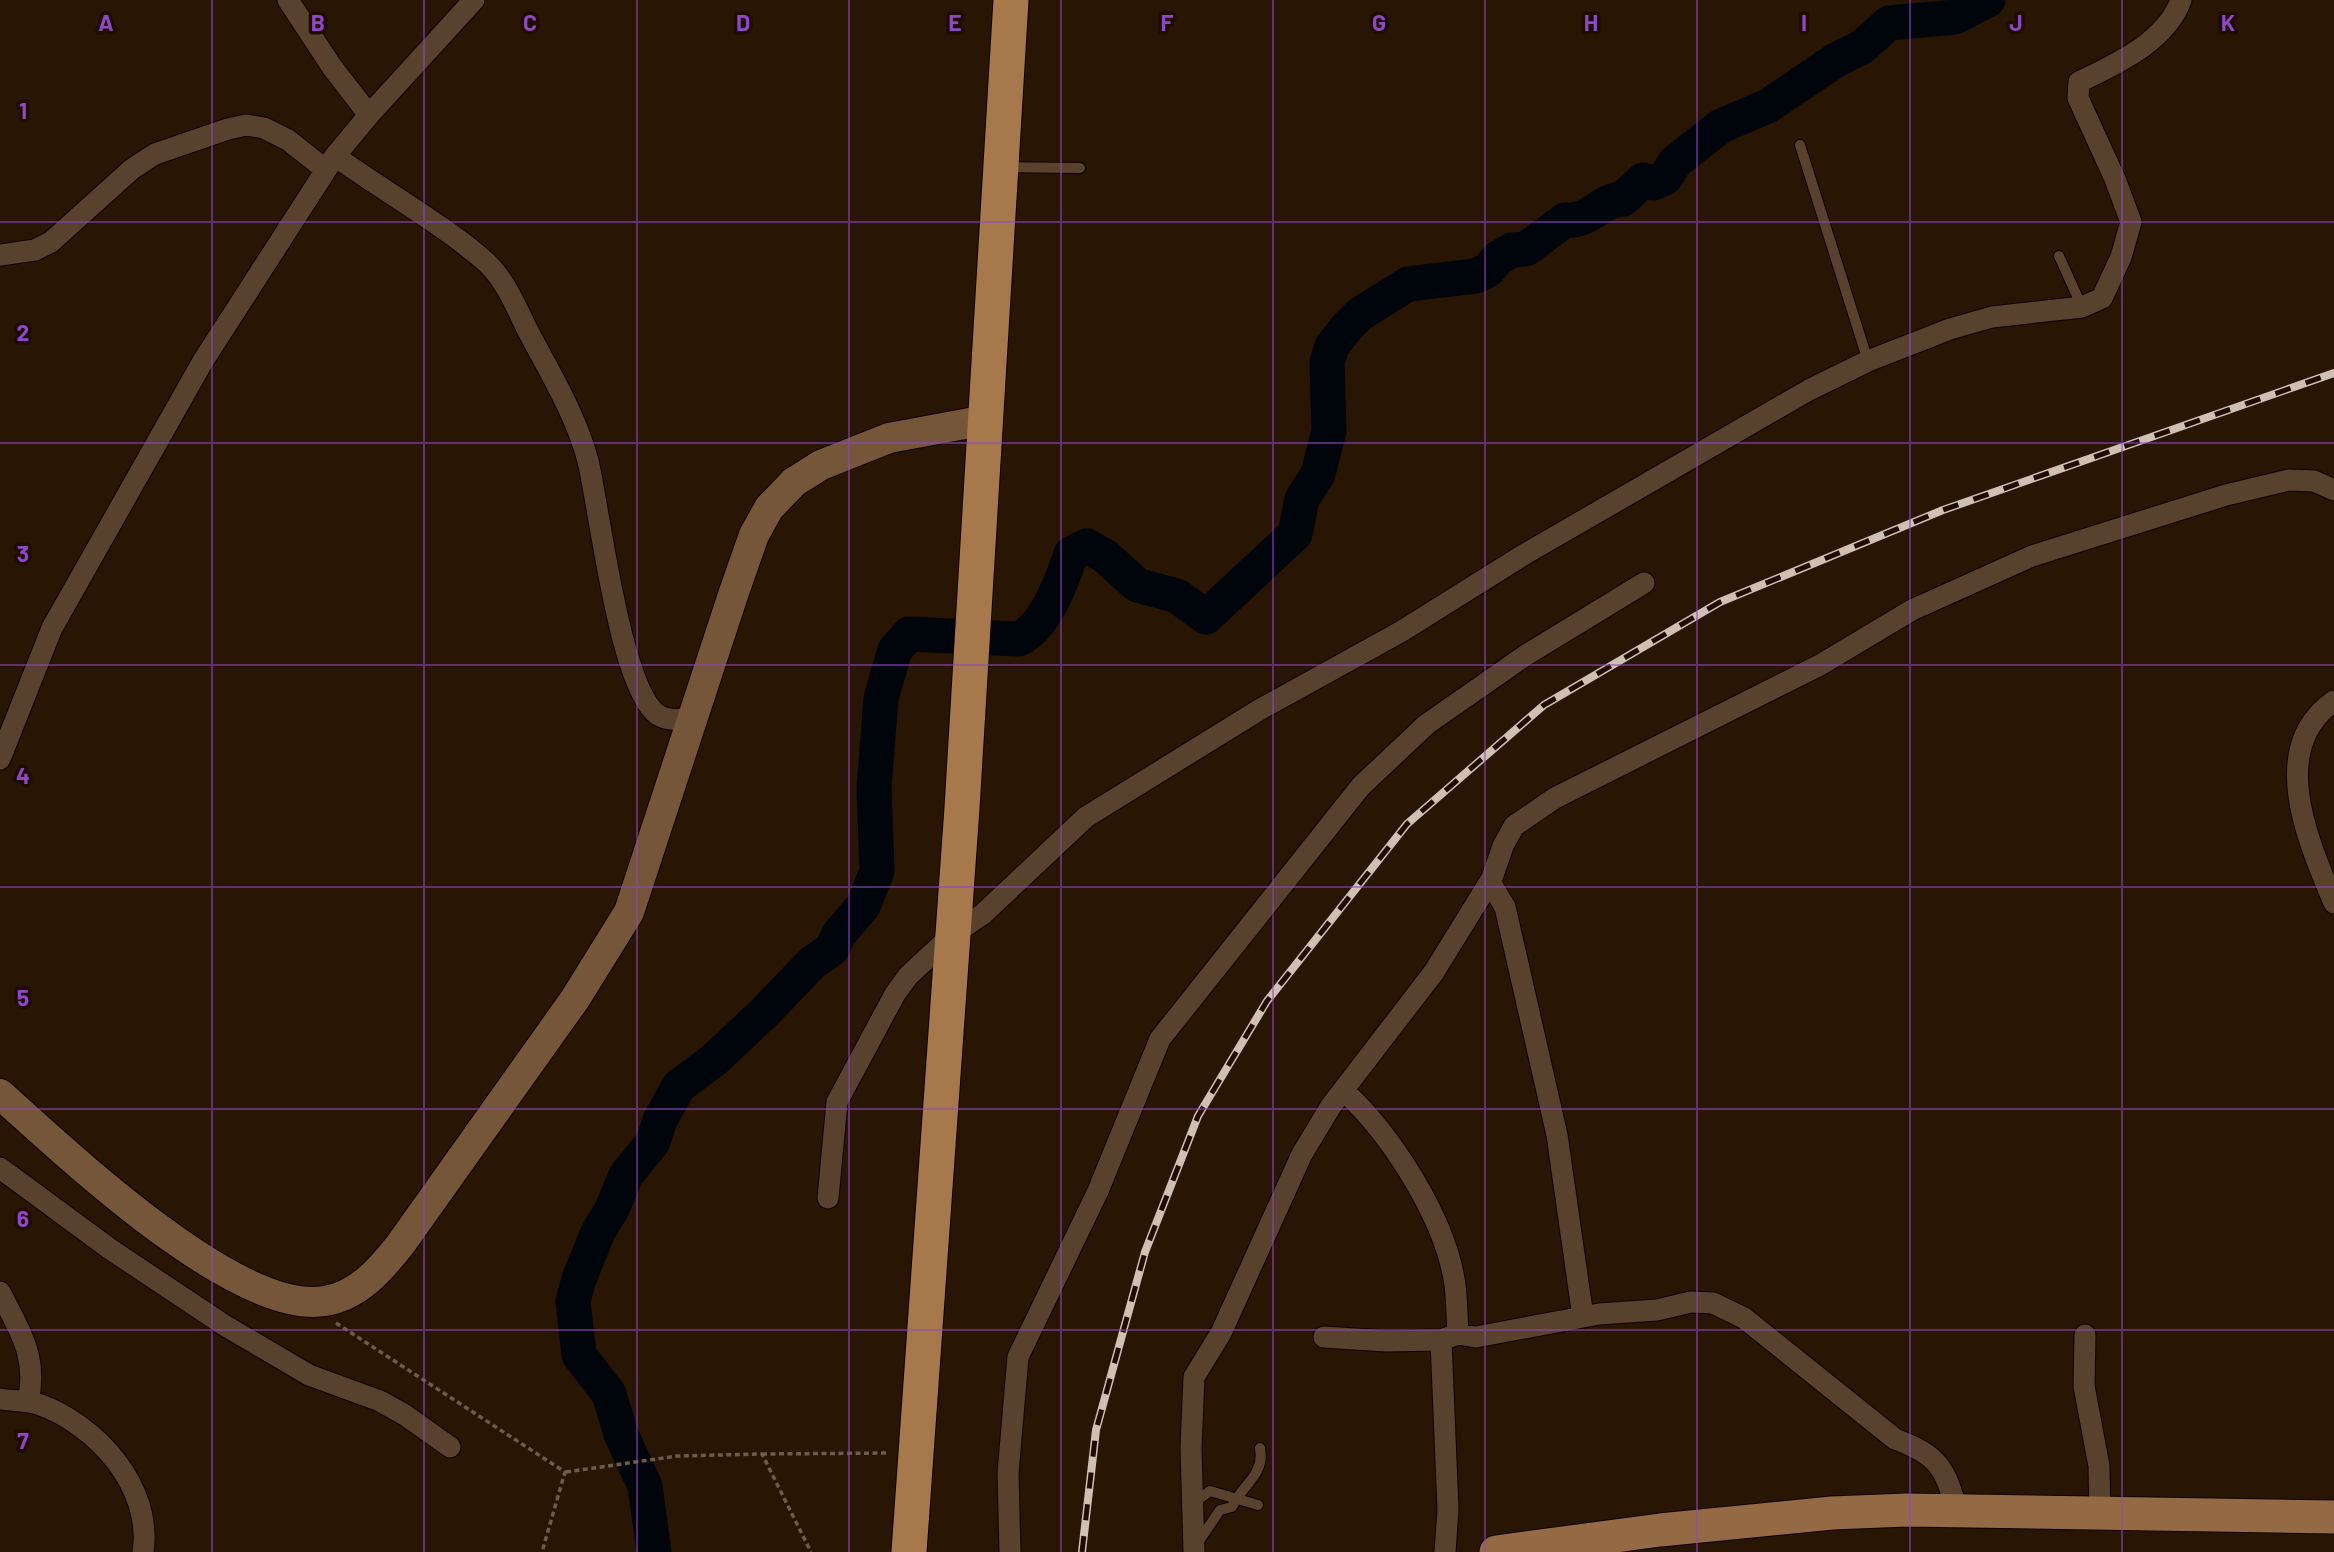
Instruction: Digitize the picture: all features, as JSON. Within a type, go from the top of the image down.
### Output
[{"type":"highway","points":[[909,1552],[986,420],[1010,0]]},
{"type":"main road","points":[[0,1094],[99,1181],[162,1230],[231,1276],[275,1295],[305,1303],[327,1301],[345,1294],[378,1272],[443,1186],[604,956],[629,912],[754,535],[769,508],[794,482],[821,466],[889,438],[986,420]]},
{"type":"main road","points":[[1496,1552],[1660,1530],[1832,1513],[2334,1517]]},
{"type":"street","points":[[288,0],[332,67],[369,115]]},
{"type":"street","points":[[0,760],[52,628],[203,361],[331,163],[369,115],[474,0]]},
{"type":"street","points":[[828,1198],[834,1115],[842,1092],[895,994],[908,976],[952,935],[982,914],[1046,852],[1087,817],[1131,787],[1281,697],[1402,631],[1723,437],[1868,361],[1950,329],[1992,317],[2082,307],[2095,303],[2106,292],[2122,257],[2131,222],[2115,179],[2078,98],[2079,82],[2145,45],[2176,13],[2181,0]]},
{"type":"street","points":[[0,255],[35,250],[51,242],[132,169],[155,154],[246,125],[264,128],[331,163],[470,250],[497,275],[555,376],[587,458],[624,644],[634,679],[644,699],[659,715],[666,719],[694,717]]},
{"type":"street","points":[[1194,1550],[1191,1402],[1194,1377],[1221,1333],[1292,1172],[1343,1090],[1434,972],[1490,882],[1514,826],[1534,810],[1674,741],[1727,709],[1820,666],[1912,610],[1961,585],[2032,555],[2226,495],[2301,479],[2334,489]]},
{"type":"street","points":[[1010,1552],[1008,1473],[1018,1357],[1070,1255],[1160,1039],[1361,786],[1427,724],[1471,691],[1644,583]]},
{"type":"street","points":[[2334,701],[2319,711],[2310,724],[2298,758],[2296,775],[2304,819],[2334,903]]},
{"type":"street","points":[[1490,882],[1505,907],[1557,1135],[1583,1317]]},
{"type":"street","points":[[1343,1090],[1371,1116],[1401,1155],[1431,1216],[1452,1270],[1445,1552]]},
{"type":"street","points":[[0,1168],[99,1241],[224,1325],[309,1375],[380,1401],[450,1447]]},
{"type":"street","points":[[0,1292],[30,1355],[33,1380],[28,1402]]},
{"type":"street","points":[[1324,1337],[1476,1337],[1583,1317],[1657,1310],[1692,1301],[1713,1303],[1744,1318],[1895,1439],[1922,1450],[1948,1477],[1957,1512]]},
{"type":"street","points":[[2085,1335],[2084,1386],[2099,1466],[2100,1514]]},
{"type":"street","points":[[0,1399],[28,1402],[70,1418],[103,1446],[121,1467],[136,1498],[145,1538],[144,1552]]},
{"type":"lane","points":[[1800,145],[1868,361]]},
{"type":"lane","points":[[1000,167],[1080,169]]},
{"type":"lane","points":[[2059,256],[2082,307]]},
{"type":"lane","points":[[1194,1550],[1220,1510],[1232,1507],[1236,1498],[1253,1481],[1262,1460],[1261,1448]]},
{"type":"lane","points":[[1192,1504],[1210,1491],[1258,1505]]},
{"type":"path","points":[[305,1303],[565,1472],[677,1457],[915,1453]]},
{"type":"path","points":[[762,1454],[811,1552]]},
{"type":"path","points":[[542,1552],[565,1472]]},
{"type":"waterway","points":[[654,1552],[645,1486],[621,1434],[609,1394],[579,1355],[573,1301],[598,1232],[612,1209],[626,1175],[653,1142],[660,1120],[679,1086],[714,1060],[812,963],[832,949],[839,934],[863,906],[877,871],[874,788],[881,698],[895,650],[909,634],[1019,639],[1029,633],[1045,614],[1071,554],[1087,546],[1105,556],[1137,585],[1177,596],[1206,617],[1295,534],[1302,499],[1318,474],[1329,431],[1327,362],[1332,346],[1360,314],[1408,284],[1476,276],[1488,270],[1498,258],[1512,250],[1526,249],[1565,220],[1582,218],[1608,203],[1623,199],[1643,180],[1653,183],[1665,178],[1675,162],[1721,126],[1768,106],[1836,60],[1862,47],[1889,23],[1955,17],[1988,0]]},
{"type":"railway","points":[[1082,1552],[1096,1430],[1145,1252],[1198,1116],[1267,1001],[1407,824],[1544,705],[1720,602],[1943,510],[2334,373]]}]
